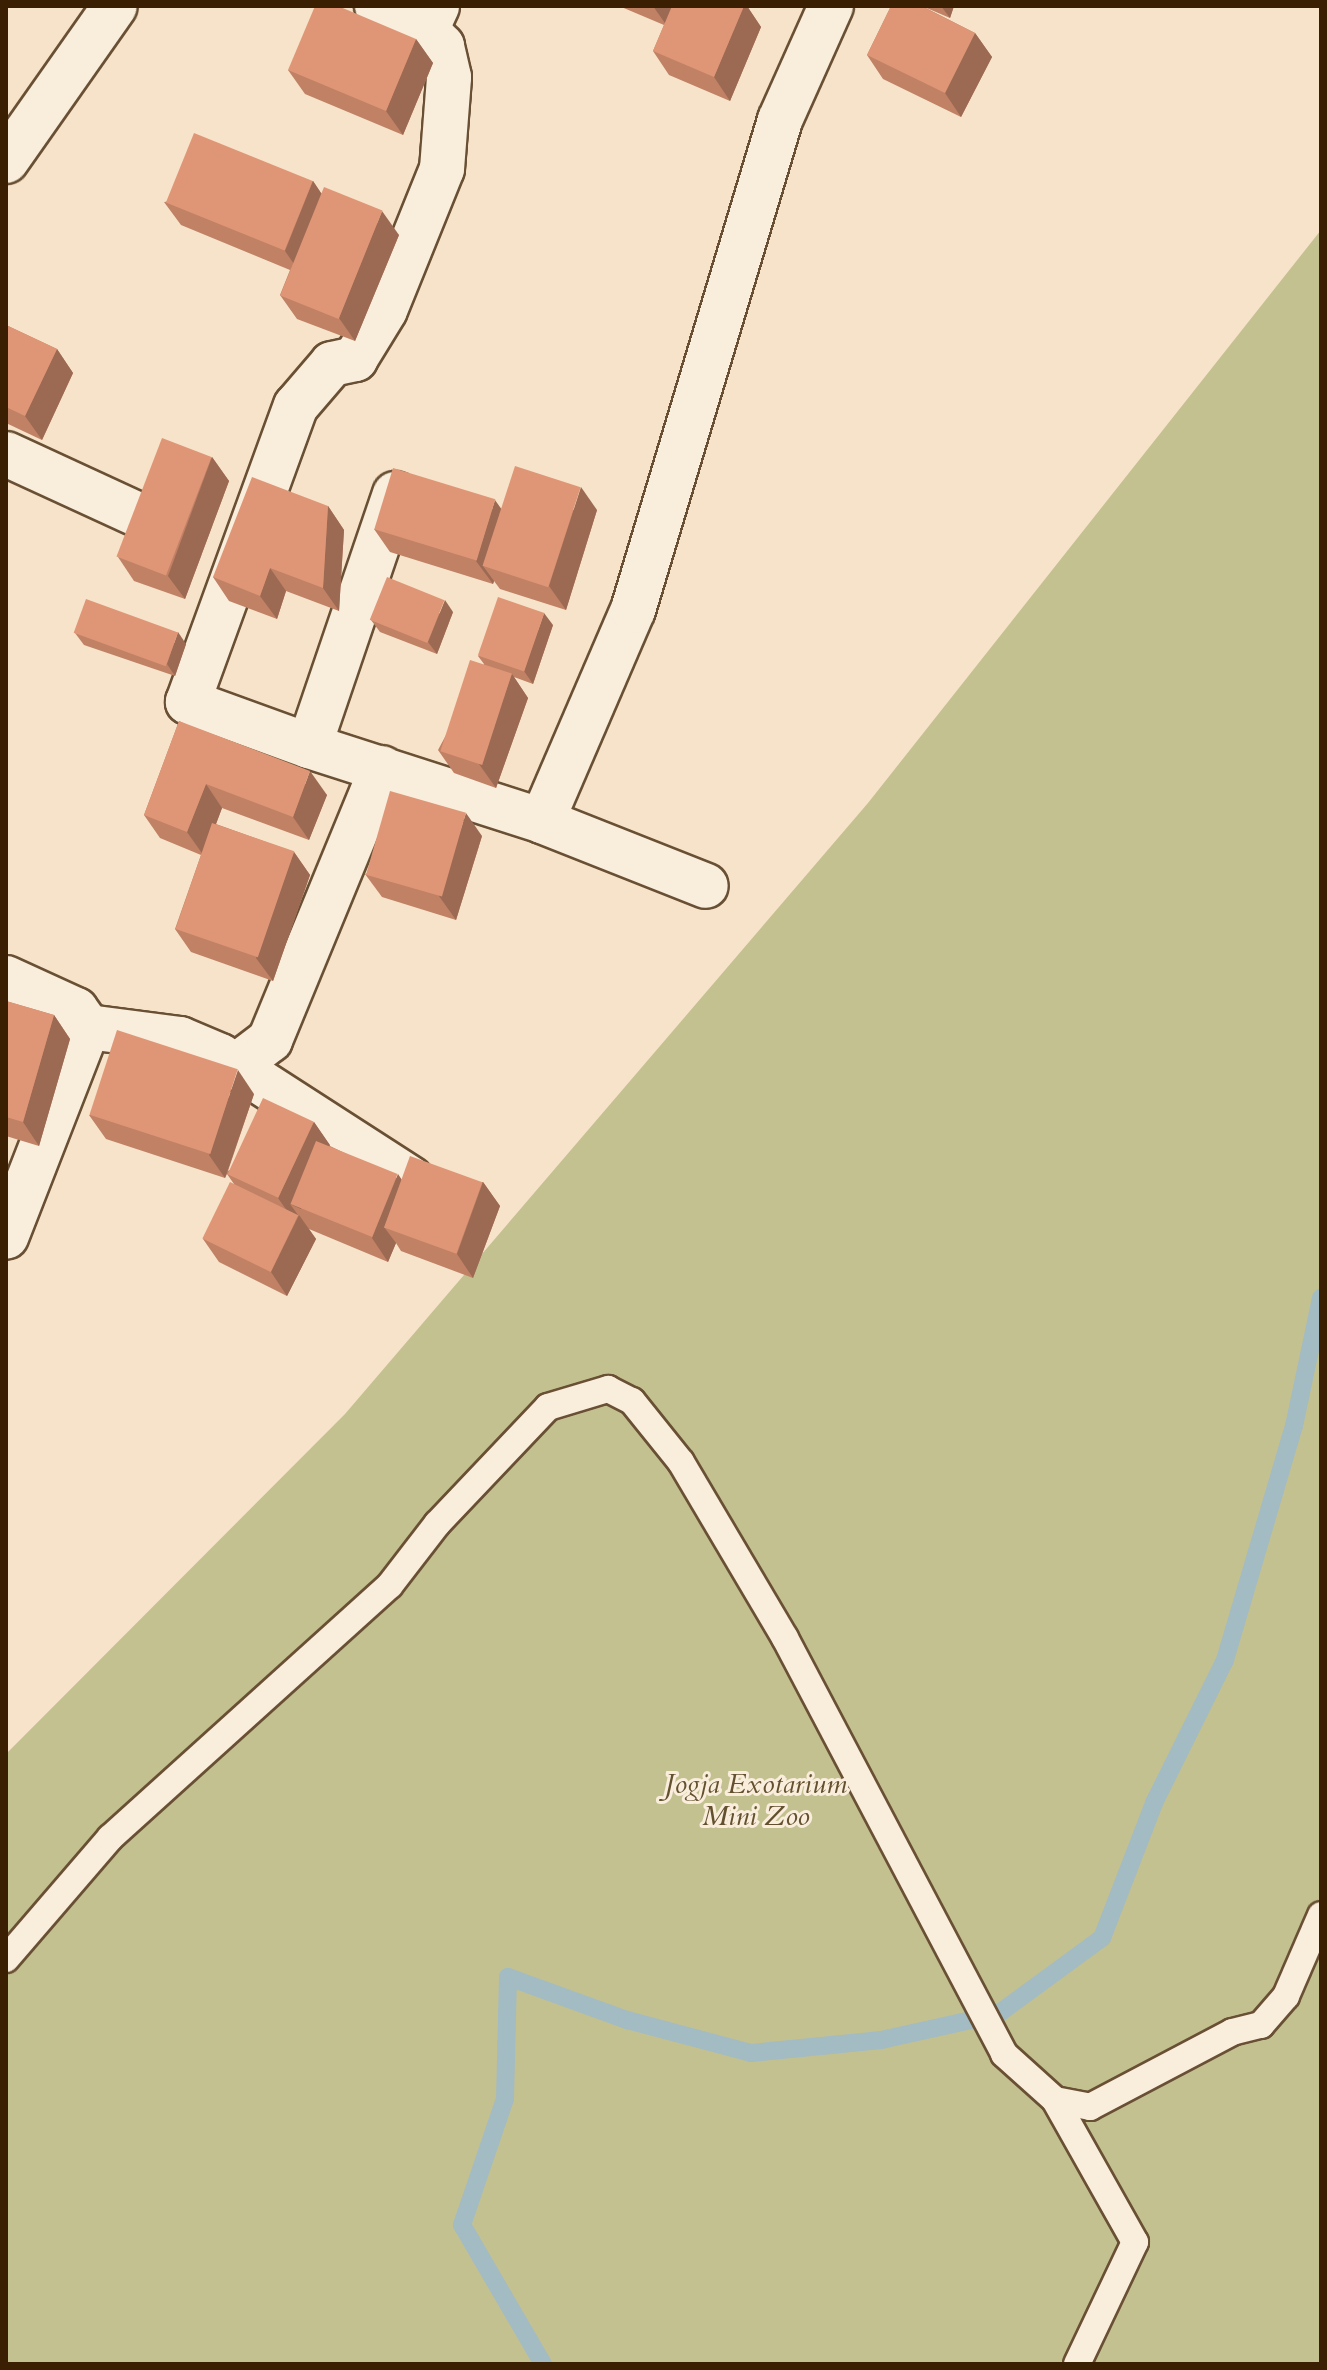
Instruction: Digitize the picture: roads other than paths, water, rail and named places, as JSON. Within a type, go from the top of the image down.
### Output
[{"type":"street","points":[[6,161],[113,6]]},
{"type":"street","points":[[377,6],[431,18],[449,77],[442,169],[385,310],[355,359],[332,364],[296,406],[188,702],[309,746],[542,821],[706,886]]},
{"type":"street","points":[[542,821],[633,610],[780,120],[831,6]]},
{"type":"street","points":[[6,454],[134,513]]},
{"type":"street","points":[[309,746],[395,494]]},
{"type":"street","points":[[236,1066],[270,1040],[382,768]]},
{"type":"street","points":[[6,978],[76,1010],[88,1027],[180,1039],[236,1066],[411,1179]]},
{"type":"street","points":[[6,1237],[88,1027]]},
{"type":"lane","points":[[6,1959],[110,1838],[390,1585],[437,1524],[548,1407],[608,1389],[632,1401],[681,1462],[785,1638],[960,1961],[1004,2054],[1055,2100],[1135,2242],[1077,2364]]},
{"type":"lane","points":[[1055,2100],[1090,2107],[1232,2032],[1261,2025],[1286,1996],[1321,1915]]},
{"type":"waterway","points":[[543,2364],[462,2225],[505,2099],[508,1977],[627,2020],[751,2053],[881,2040],[998,2014],[1102,1938],[1154,1803],[1225,1660],[1294,1426],[1321,1298]]},
{"type":"park label","name":"Jogja Exotarium Mini Zoo","points":[[756,1800]]}]
